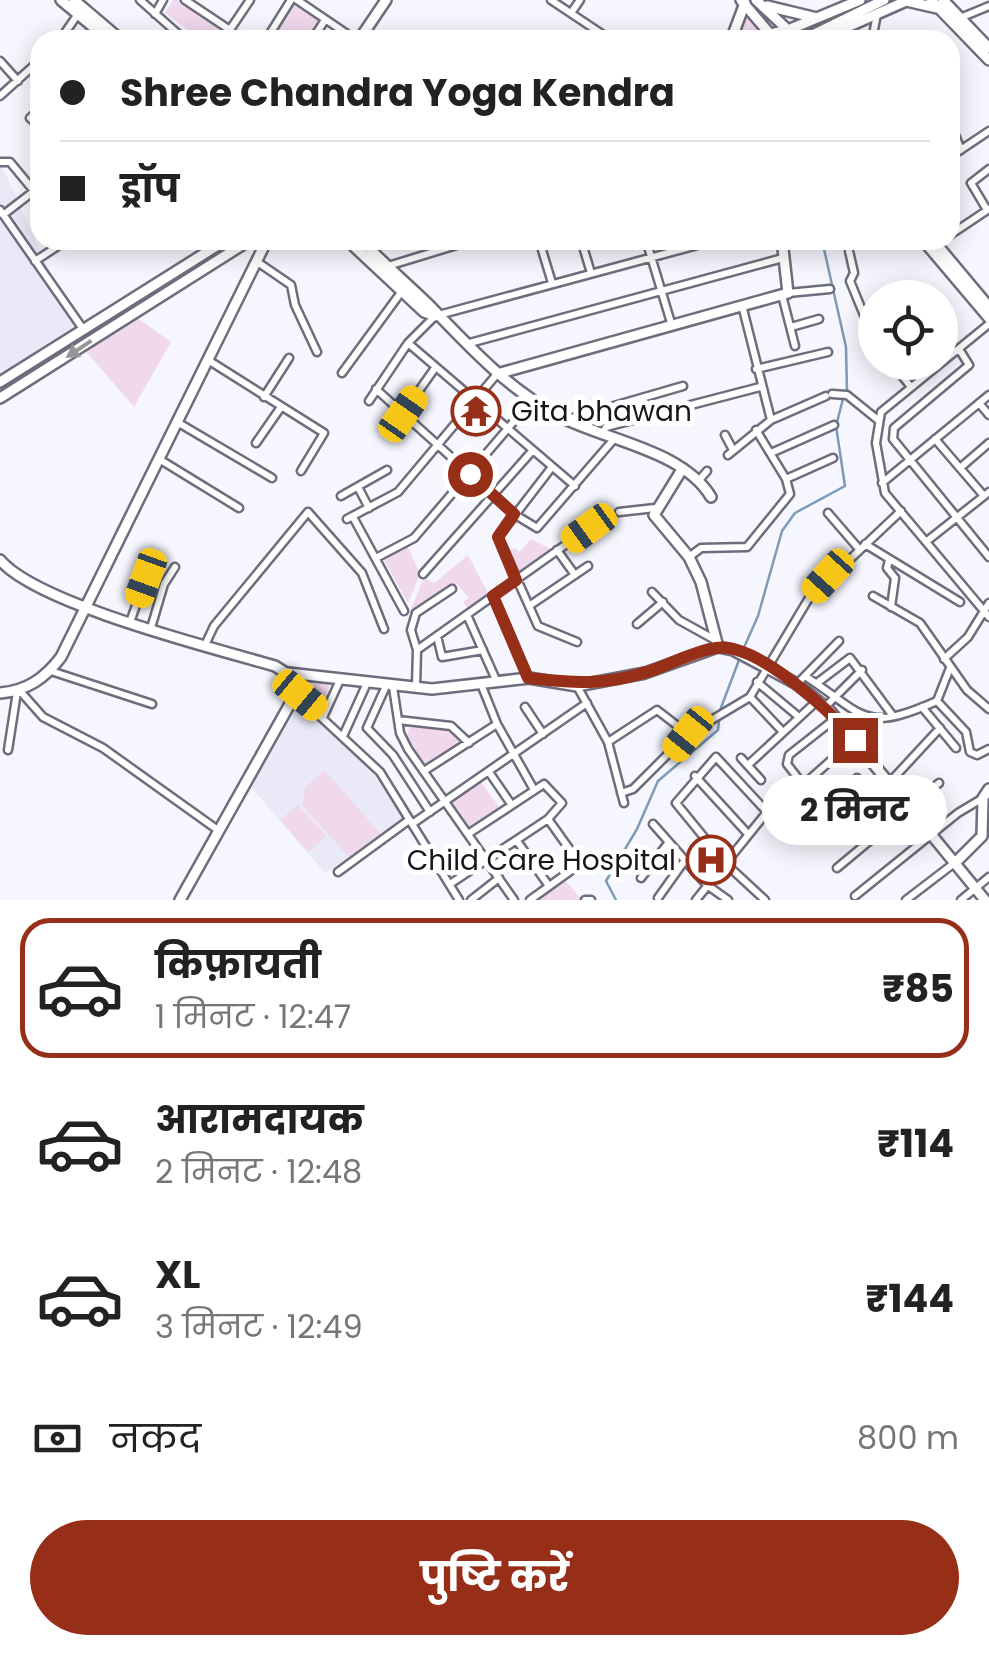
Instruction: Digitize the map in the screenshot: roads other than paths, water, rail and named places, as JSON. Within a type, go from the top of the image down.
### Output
[{"type":"street","points":[[62,0],[97,30]]},
{"type":"street","points":[[74,0],[110,30]]},
{"type":"street","points":[[140,0],[173,30]]},
{"type":"street","points":[[155,14],[163,0]]},
{"type":"street","points":[[185,0],[230,30],[249,0]]},
{"type":"street","points":[[273,30],[294,0],[342,30]]},
{"type":"street","points":[[365,30],[384,3],[372,0]]},
{"type":"street","points":[[552,0],[597,30]]},
{"type":"street","points":[[572,13],[580,0]]},
{"type":"street","points":[[821,30],[859,8],[884,0]]},
{"type":"street","points":[[931,0],[945,4],[989,48]]},
{"type":"street","points":[[749,1],[790,15],[843,18]]},
{"type":"street","points":[[749,1],[782,30]]},
{"type":"street","points":[[749,1],[766,30]]},
{"type":"street","points":[[736,30],[749,1]]},
{"type":"street","points":[[859,8],[877,14],[903,1],[945,4],[989,60]]},
{"type":"street","points":[[960,18],[989,6]]},
{"type":"street","points":[[67,30],[78,14]]},
{"type":"street","points":[[874,30],[877,14]]},
{"type":"street","points":[[797,30],[817,18]]},
{"type":"street","points":[[829,30],[843,18]]},
{"type":"street","points":[[318,30],[325,20]]},
{"type":"street","points":[[0,62],[18,81]]},
{"type":"street","points":[[0,96],[30,70]]},
{"type":"street","points":[[0,79],[10,72]]},
{"type":"street","points":[[961,150],[989,131]]},
{"type":"street","points":[[0,162],[10,162],[30,186]]},
{"type":"street","points":[[960,228],[988,210],[971,183],[989,169]]},
{"type":"street","points":[[30,194],[2,212],[83,329]]},
{"type":"street","points":[[35,261],[52,250]]},
{"type":"street","points":[[0,382],[210,250]]},
{"type":"street","points":[[0,398],[234,250]]},
{"type":"street","points":[[0,693],[18,691],[51,671],[262,250]]},
{"type":"street","points":[[358,250],[435,316]]},
{"type":"street","points":[[370,250],[463,345],[498,374],[567,420],[672,462],[681,471],[704,475],[711,497]]},
{"type":"street","points":[[386,266],[437,250]]},
{"type":"street","points":[[543,250],[552,284]]},
{"type":"street","points":[[584,250],[590,273]]},
{"type":"street","points":[[648,250],[672,326]]},
{"type":"street","points":[[369,400],[408,343],[435,316],[677,250]]},
{"type":"street","points":[[783,250],[785,294],[795,346]]},
{"type":"street","points":[[932,250],[989,321],[881,412],[876,442],[882,483],[901,511],[986,606],[989,616]]},
{"type":"street","points":[[944,250],[989,307]]},
{"type":"street","points":[[849,252],[854,274],[850,280],[858,301]]},
{"type":"street","points":[[463,345],[783,258]]},
{"type":"street","points":[[256,261],[291,285],[303,327],[318,352]]},
{"type":"street","points":[[404,611],[350,518],[398,492],[498,374],[742,305],[785,294],[830,289]]},
{"type":"street","points":[[342,373],[402,291]]},
{"type":"street","points":[[742,305],[771,420]]},
{"type":"street","points":[[791,326],[818,319]]},
{"type":"street","points":[[408,343],[575,486]]},
{"type":"street","points":[[959,349],[969,365],[894,428],[893,439],[989,556]]},
{"type":"street","points":[[756,369],[828,352]]},
{"type":"street","points":[[264,396],[289,358]]},
{"type":"street","points":[[207,359],[324,434],[300,471]]},
{"type":"street","points":[[389,433],[435,368]]},
{"type":"street","points":[[906,380],[911,387]]},
{"type":"street","points":[[567,420],[683,386]]},
{"type":"street","points":[[603,434],[606,427],[760,388]]},
{"type":"street","points":[[376,390],[514,514],[540,527],[614,439]]},
{"type":"street","points":[[725,434],[730,452],[771,420],[829,395],[845,394],[878,420]]},
{"type":"street","points":[[882,483],[989,395]]},
{"type":"street","points":[[376,558],[414,538],[533,398]]},
{"type":"street","points":[[979,403],[989,414]]},
{"type":"street","points":[[256,443],[281,407]]},
{"type":"street","points":[[176,422],[272,478]]},
{"type":"street","points":[[770,454],[834,425]]},
{"type":"street","points":[[689,557],[701,548],[747,547],[790,494],[786,479],[756,430]]},
{"type":"street","points":[[927,541],[986,494],[935,440]]},
{"type":"street","points":[[960,468],[989,443]]},
{"type":"street","points":[[422,574],[533,450]]},
{"type":"street","points":[[786,479],[833,458]]},
{"type":"street","points":[[158,459],[239,508]]},
{"type":"street","points":[[552,467],[498,537],[544,630],[578,642]]},
{"type":"street","points":[[341,496],[386,470]]},
{"type":"street","points":[[681,471],[655,508],[656,519],[689,557],[718,644]]},
{"type":"street","points":[[358,487],[369,508]]},
{"type":"street","points":[[619,512],[655,508]]},
{"type":"street","points":[[621,792],[633,789],[688,734],[750,697],[809,598],[901,511]]},
{"type":"street","points":[[206,645],[214,626],[308,512],[362,573],[384,629]]},
{"type":"street","points":[[828,513],[862,546],[960,602]]},
{"type":"street","points":[[418,650],[589,528]]},
{"type":"street","points":[[980,547],[989,540]]},
{"type":"street","points":[[557,550],[576,574]]},
{"type":"street","points":[[0,560],[26,583],[130,622],[288,673],[390,686],[481,684],[528,678],[578,686],[645,673],[718,644]]},
{"type":"street","points":[[889,560],[887,568],[895,578],[890,606]]},
{"type":"street","points":[[151,628],[164,584],[175,566]]},
{"type":"street","points":[[529,606],[588,566]]},
{"type":"street","points":[[130,622],[146,578]]},
{"type":"street","points":[[416,687],[418,650],[412,620],[452,589]]},
{"type":"street","points":[[652,592],[686,624],[718,644],[816,684],[865,718],[893,716],[937,701],[950,668]]},
{"type":"street","points":[[493,596],[528,678]]},
{"type":"street","points":[[873,596],[920,624],[950,668],[989,709]]},
{"type":"street","points":[[638,624],[663,602]]},
{"type":"street","points":[[944,659],[968,636],[986,606]]},
{"type":"street","points":[[467,614],[498,682]]},
{"type":"street","points":[[437,636],[442,657],[483,650]]},
{"type":"street","points":[[801,680],[839,641]]},
{"type":"street","points":[[816,684],[848,658],[862,670],[893,716]]},
{"type":"street","points":[[748,766],[799,718],[862,670]]},
{"type":"street","points":[[51,671],[152,704]]},
{"type":"street","points":[[177,900],[294,692],[295,682],[288,673]]},
{"type":"street","points":[[324,715],[340,680]]},
{"type":"street","points":[[801,680],[987,898]]},
{"type":"street","points":[[756,682],[799,718]]},
{"type":"street","points":[[344,734],[366,683]]},
{"type":"street","points":[[481,684],[497,724],[534,788]]},
{"type":"street","points":[[390,686],[408,749],[514,900]]},
{"type":"street","points":[[367,728],[390,686]]},
{"type":"street","points":[[578,686],[608,742],[624,803]]},
{"type":"street","points":[[8,750],[18,691]]},
{"type":"street","points":[[18,691],[54,724],[103,748],[215,828]]},
{"type":"street","points":[[294,692],[324,715],[380,772],[459,900]]},
{"type":"street","points":[[193,872],[294,692]]},
{"type":"street","points":[[750,697],[784,732]]},
{"type":"street","points":[[937,701],[966,732],[970,752],[978,755],[989,749]]},
{"type":"street","points":[[338,872],[587,703]]},
{"type":"street","points":[[525,707],[543,734]]},
{"type":"street","points":[[922,708],[956,748]]},
{"type":"street","points":[[608,742],[658,710],[688,734]]},
{"type":"street","points":[[353,716],[393,755],[430,812]]},
{"type":"street","points":[[0,718],[14,720]]},
{"type":"street","points":[[836,718],[786,760],[822,809],[857,778]]},
{"type":"street","points":[[398,720],[451,726],[469,743]]},
{"type":"street","points":[[424,771],[497,724]]},
{"type":"street","points":[[820,834],[887,780],[940,728]]},
{"type":"street","points":[[696,900],[767,812],[855,740]]},
{"type":"street","points":[[765,900],[725,862],[676,805],[695,776],[712,758],[719,758],[767,812]]},
{"type":"street","points":[[741,758],[761,780]]},
{"type":"street","points":[[489,772],[511,804]]},
{"type":"street","points":[[695,776],[748,834]]},
{"type":"street","points":[[837,868],[939,782]]},
{"type":"street","points":[[450,884],[548,820],[562,803],[544,784],[468,834]]},
{"type":"street","points":[[906,900],[957,861],[982,836],[986,794]]},
{"type":"street","points":[[855,896],[986,794]]},
{"type":"street","points":[[530,900],[580,864],[548,820]]},
{"type":"street","points":[[652,824],[708,885],[728,900]]},
{"type":"street","points":[[518,840],[549,886]]},
{"type":"street","points":[[642,878],[669,842]]},
{"type":"street","points":[[658,898],[685,860]]},
{"type":"street","points":[[471,900],[499,878]]},
{"type":"street","points":[[961,900],[989,878]]},
{"type":"waterway","points":[[824,250],[846,347],[847,392]]},
{"type":"waterway","points":[[742,652],[758,616],[782,531],[795,513],[845,486],[836,426],[843,399]]},
{"type":"waterway","points":[[719,713],[739,660]]},
{"type":"waterway","points":[[616,900],[606,881],[637,829],[658,781],[718,730],[719,721]]},
{"type":"place","name":"Gita bhawan","points":[[476,411]]},
{"type":"place","name":"Child Care Hospital","points":[[711,860]]}]
